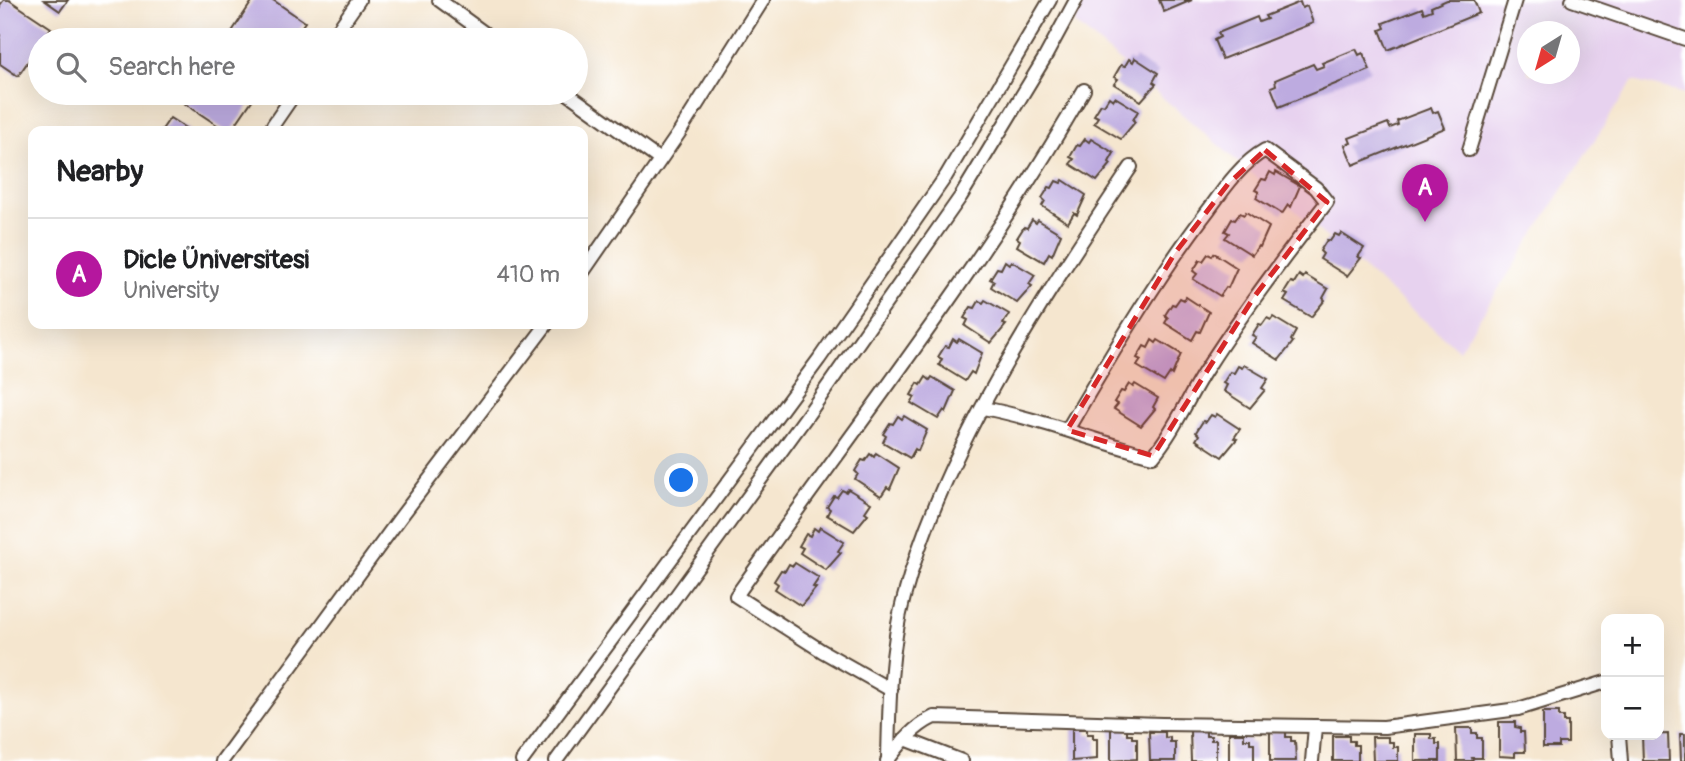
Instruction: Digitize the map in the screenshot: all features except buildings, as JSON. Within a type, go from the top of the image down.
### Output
[{"type":"street","points":[[339,28],[359,0]]},
{"type":"street","points":[[439,0],[478,28]]},
{"type":"street","points":[[588,265],[660,160],[763,0]]},
{"type":"street","points":[[522,761],[819,359],[930,199],[1050,0]]},
{"type":"street","points":[[556,761],[809,413],[961,196],[1044,59],[1076,0]]},
{"type":"street","points":[[1469,150],[1516,0]]},
{"type":"street","points":[[1572,0],[1685,39]]},
{"type":"street","points":[[891,690],[822,651],[736,596],[964,282],[1015,206],[1084,90]]},
{"type":"street","points":[[273,125],[287,105]]},
{"type":"street","points":[[584,105],[660,160]]},
{"type":"street","points":[[983,408],[1023,416],[1112,446],[1153,456],[1164,443],[1205,371],[1254,297],[1327,202],[1316,188],[1265,150],[1254,156],[1228,184],[1175,253],[1066,430]]},
{"type":"street","points":[[887,761],[891,690],[904,598],[932,514],[983,408],[1060,274],[1130,167]]},
{"type":"street","points":[[222,761],[543,329]]},
{"type":"street","points":[[887,761],[921,723],[934,717],[1384,727],[1518,709],[1601,684]]},
{"type":"street","points":[[1312,761],[1315,727]]},
{"type":"street","points":[[905,739],[962,761]]},
{"type":"street","points":[[1619,740],[1621,761]]},
{"type":"highlighted area","points":[[1265,150],[1327,202],[1254,297],[1153,456],[1067,430],[1175,253],[1228,184]]},
{"type":"shaded area","points":[[1080,0],[1685,0],[1685,94],[1633,81],[1459,350],[1075,23]]},
{"type":"place","name":"Dicle Üniversitesi","points":[[1425,222]]}]
